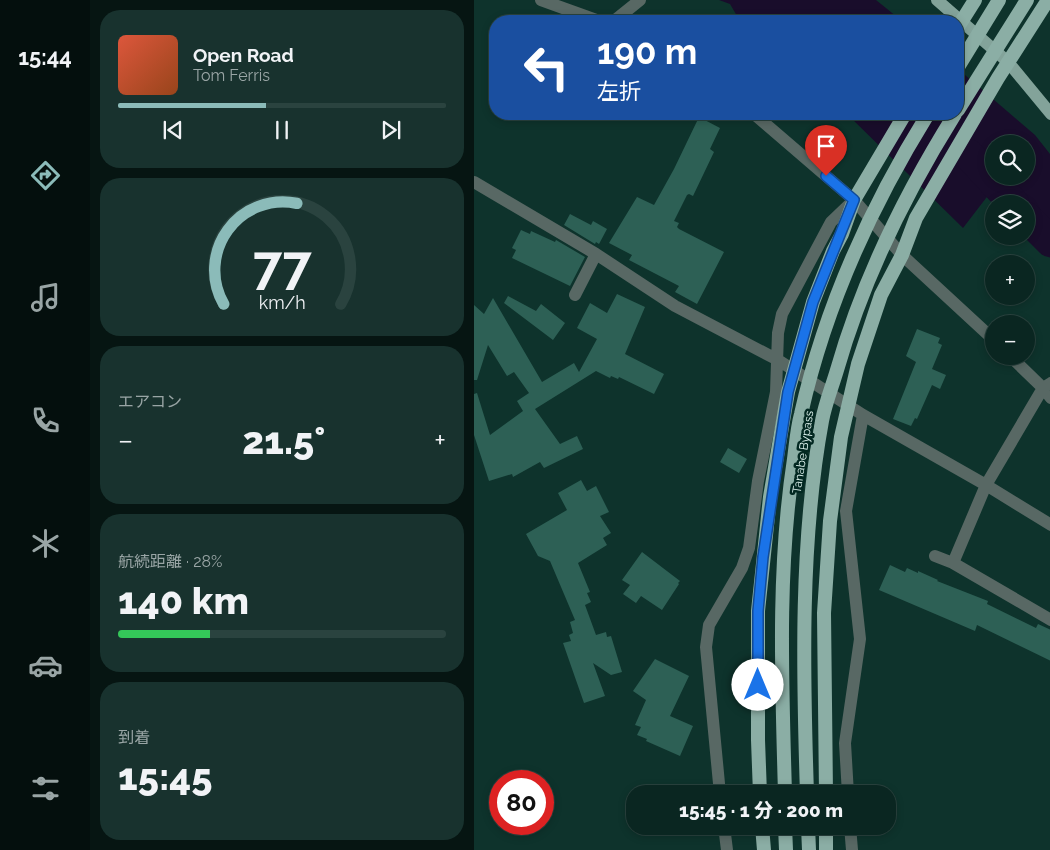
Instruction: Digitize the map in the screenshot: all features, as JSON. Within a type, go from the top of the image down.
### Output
[{"type":"highway","points":[[964,18],[975,0]]},
{"type":"highway","points":[[964,57],[999,0]]},
{"type":"highway","points":[[964,100],[1027,0]]},
{"type":"highway","points":[[826,785],[824,613],[830,520],[841,437],[858,364],[881,295],[902,256],[916,218],[998,78],[1048,0]]},
{"type":"highway","points":[[760,785],[758,611],[770,497],[788,392],[813,302],[833,251],[842,234],[854,200],[901,120]]},
{"type":"highway","name":"Tanabe Bypass","points":[[784,785],[781,612],[787,500],[800,415],[824,331],[855,249],[897,165],[924,120]]},
{"type":"highway","name":"Tanabe Bypass","points":[[807,785],[806,614],[809,507],[822,419],[846,336],[877,256],[928,157],[951,120]]},
{"type":"highway","points":[[763,835],[764,850]]},
{"type":"highway","points":[[785,835],[786,850]]},
{"type":"highway","points":[[808,835],[809,850]]},
{"type":"highway","points":[[826,835],[826,850]]},
{"type":"main road","points":[[937,0],[951,15]]},
{"type":"main road","points":[[964,27],[1008,62],[1050,114]]},
{"type":"street","points":[[541,0],[583,15]]},
{"type":"street","points":[[622,15],[640,0]]},
{"type":"street","points":[[761,120],[854,200],[902,256],[985,332]]},
{"type":"street","points":[[474,182],[596,254],[675,306],[778,360],[862,415],[1050,525]]},
{"type":"street","points":[[719,785],[706,647],[709,625],[742,568],[749,548],[758,481],[776,392],[778,333],[782,314],[831,222],[854,200]]},
{"type":"street","points":[[575,295],[596,254]]},
{"type":"street","points":[[953,563],[986,486],[1048,390],[1020,365]]},
{"type":"street","points":[[847,785],[844,743],[860,639],[846,512],[862,415]]},
{"type":"street","points":[[935,556],[953,563],[1050,620]]},
{"type":"street","points":[[725,835],[727,850]]},
{"type":"street","points":[[851,835],[852,850]]},
{"type":"shaded area","points":[[719,0],[876,0],[895,15],[736,15],[730,4]]},
{"type":"shaded area","points":[[964,74],[1035,135],[985,135],[985,185],[996,185],[988,195],[985,195],[985,199],[963,228],[853,120],[964,120]]},
{"type":"shaded area","points":[[1035,135],[1050,154],[1050,233],[1035,212],[1035,195],[1023,195],[1015,185],[1035,185]]},
{"type":"building","points":[[698,120],[705,120],[720,128],[710,149],[714,152],[693,196],[687,195],[674,221],[679,223],[677,227],[679,229],[724,252],[697,304],[675,292],[679,286],[629,260],[632,255],[609,243],[637,197],[654,205]]},
{"type":"building","points":[[570,214],[591,225],[593,221],[607,229],[599,244],[596,242],[595,244],[564,225]]},
{"type":"building","points":[[521,230],[530,234],[531,231],[555,242],[556,240],[585,257],[570,286],[512,258],[516,250],[512,248]]},
{"type":"building","points":[[617,294],[645,307],[625,354],[664,374],[654,394],[619,377],[618,379],[611,376],[610,378],[596,371],[535,409],[560,444],[577,436],[583,449],[544,468],[540,462],[513,477],[512,474],[489,481],[474,435],[474,394],[477,393],[490,435],[523,411],[517,401],[529,393],[514,372],[507,376],[488,345],[477,380],[474,380],[474,305],[484,314],[493,298],[542,382],[574,363],[579,372],[597,339],[577,328],[590,303],[607,313]]},
{"type":"building","points":[[508,296],[536,311],[541,304],[565,323],[553,340],[504,303]]},
{"type":"building","points":[[917,329],[940,338],[938,343],[942,345],[932,369],[946,375],[940,389],[932,385],[917,419],[915,418],[911,426],[893,419],[916,362],[906,356]]},
{"type":"building","points":[[728,448],[747,459],[739,473],[720,462]]},
{"type":"building","points":[[581,480],[587,491],[596,486],[609,512],[600,516],[611,533],[603,538],[607,545],[578,563],[590,592],[587,593],[591,602],[585,605],[596,635],[606,632],[607,637],[611,636],[622,672],[611,675],[593,663],[605,696],[584,703],[563,643],[571,641],[569,635],[573,633],[570,622],[575,620],[550,561],[538,556],[526,534],[567,510],[558,493]]},
{"type":"building","points":[[642,552],[680,581],[662,610],[641,596],[636,603],[623,594],[630,585],[622,580]]},
{"type":"building","points":[[890,565],[905,572],[907,568],[918,573],[918,571],[937,581],[988,601],[987,604],[1036,628],[1038,624],[1051,630],[1051,661],[977,625],[975,631],[879,590]]},
{"type":"building","points":[[655,659],[689,676],[670,716],[693,726],[680,756],[637,735],[641,727],[635,725],[646,700],[633,691]]},
{"type":"waterway","points":[[968,154],[1006,195]]},
{"type":"waterway","points":[[1035,226],[1051,242]]},
{"type":"route","points":[[758,685],[758,611],[763,557],[770,497],[788,392],[813,302],[833,251],[842,234],[854,200],[826,176]]}]
